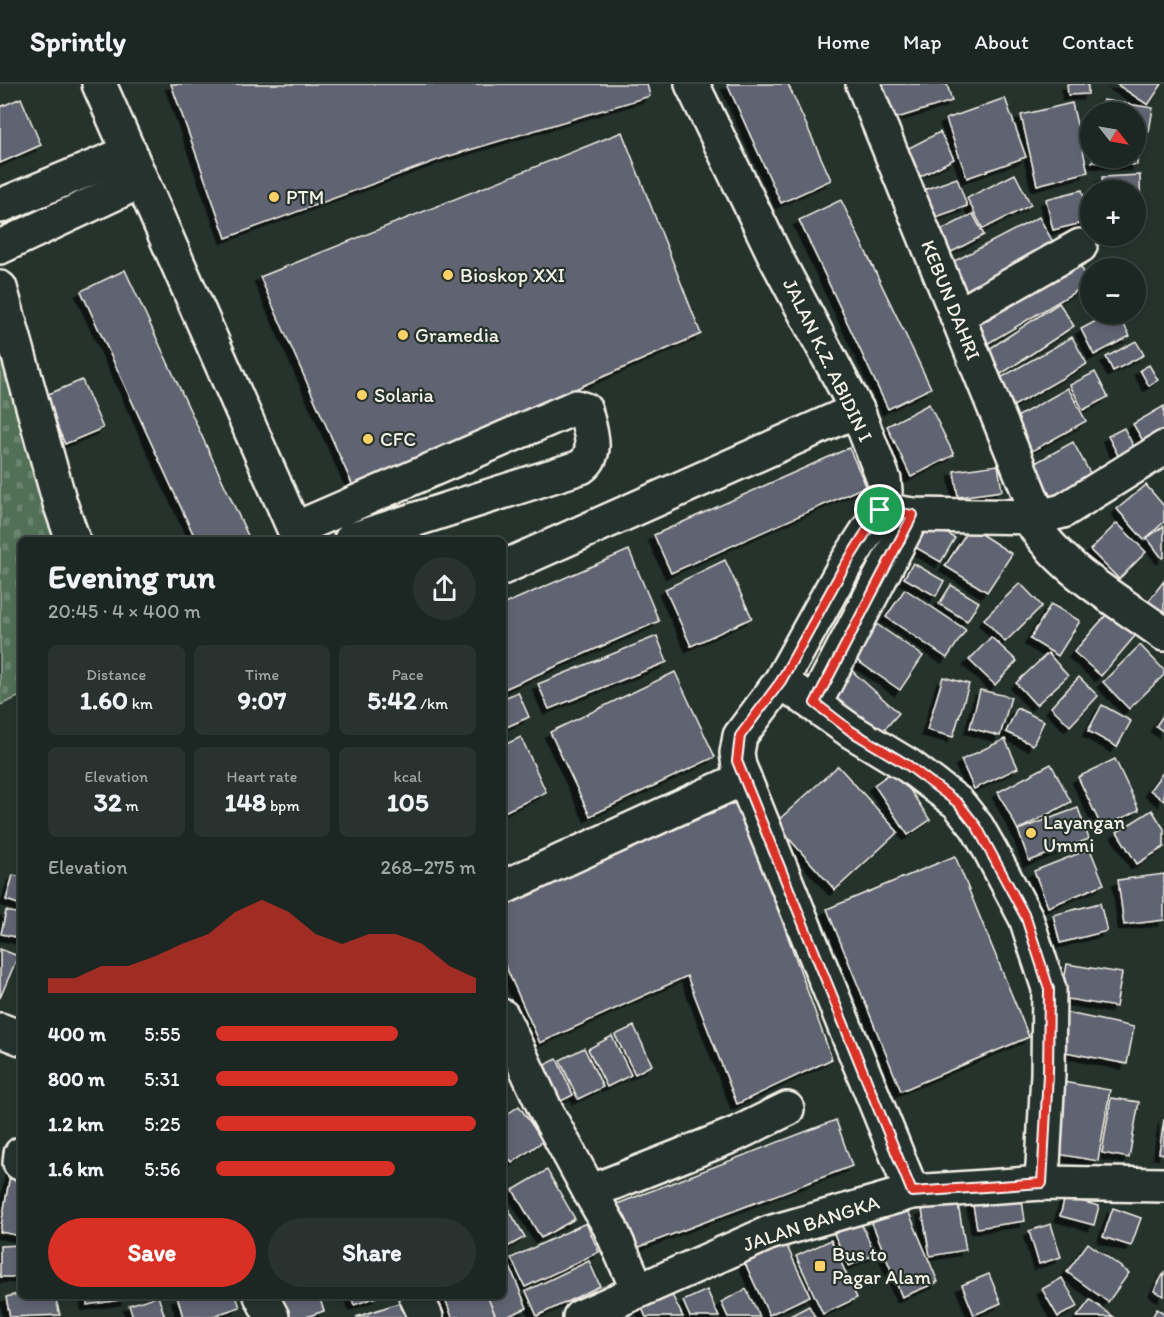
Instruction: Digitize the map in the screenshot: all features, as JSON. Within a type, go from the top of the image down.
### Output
[{"type":"street","points":[[99,84],[297,535],[576,407],[585,410],[594,452],[590,460],[580,467],[360,537]]},
{"type":"street","name":"JALAN K.Z. ABIDIN I","points":[[692,84],[776,258],[857,410],[884,480],[885,491],[880,510],[844,567],[781,681],[740,736],[737,761],[912,1192]]},
{"type":"street","name":"KEBUN DAHRI","points":[[863,84],[957,316],[1035,518],[1039,534],[1069,564],[1164,634]]},
{"type":"street","points":[[0,206],[135,166]]},
{"type":"street","points":[[0,248],[135,166]]},
{"type":"street","points":[[957,316],[1080,246]]},
{"type":"street","points":[[0,288],[57,492],[72,537]]},
{"type":"street","points":[[506,566],[857,410]]},
{"type":"street","points":[[880,510],[913,515],[1035,518],[1064,511],[1164,448]]},
{"type":"street","points":[[815,703],[913,515]]},
{"type":"street","points":[[781,681],[815,703],[851,731],[909,766],[958,803],[977,827],[1026,918],[1049,989],[1048,1074],[1042,1183]]},
{"type":"street","points":[[506,886],[744,778]]},
{"type":"street","points":[[506,1025],[547,1113],[610,1227],[638,1290]]},
{"type":"street","points":[[0,1030],[18,1037]]},
{"type":"street","points":[[590,1192],[736,1134],[787,1109]]},
{"type":"street","name":"JALAN BANGKA","points":[[580,1317],[769,1233],[912,1192],[1042,1183],[1164,1185]]},
{"type":"street","points":[[263,1299],[272,1317]]},
{"type":"street","points":[[417,1299],[426,1317]]},
{"type":"green space","points":[[0,327],[64,537],[18,537],[18,697],[0,705]]},
{"type":"building","name":"PTM","points":[[171,84],[647,84],[650,96],[446,157],[226,238]]},
{"type":"building","points":[[727,84],[788,84],[831,180],[781,203]]},
{"type":"building","points":[[873,84],[947,84],[952,101],[884,122]]},
{"type":"building","points":[[1067,84],[1088,84],[1088,94],[1068,95]]},
{"type":"building","points":[[1116,84],[1162,84],[1148,105]]},
{"type":"building","points":[[21,98],[41,145],[0,163],[0,107]]},
{"type":"building","points":[[1005,98],[1026,157],[967,178],[946,119]]},
{"type":"building","points":[[1072,103],[1080,138],[1080,168],[1087,168],[1088,172],[1037,185],[1021,115]]},
{"type":"building","points":[[1146,107],[1153,108],[1149,132],[1146,132]]},
{"type":"building","points":[[622,132],[701,334],[353,486],[260,277]]},
{"type":"building","points":[[940,132],[954,159],[908,183],[895,155]]},
{"type":"building","points":[[1015,174],[1031,205],[983,229],[967,198]]},
{"type":"building","points":[[1140,175],[1140,180],[1102,180],[1102,177]]},
{"type":"building","points":[[957,178],[967,206],[922,222],[912,194]]},
{"type":"building","points":[[1080,190],[1080,223],[1053,230],[1046,199]]},
{"type":"building","points":[[841,200],[931,388],[888,409],[799,220]]},
{"type":"building","points":[[973,214],[984,235],[942,257],[931,235]]},
{"type":"building","points":[[1039,217],[1054,244],[957,295],[943,267]]},
{"type":"building","points":[[1075,256],[1080,265],[1080,289],[980,348],[964,322]]},
{"type":"building","points":[[125,270],[249,537],[195,537],[81,291]]},
{"type":"building","points":[[1059,303],[1074,326],[998,376],[983,353]]},
{"type":"building","points":[[1090,324],[1123,324],[1130,336],[1094,355],[1081,329]]},
{"type":"building","points":[[1072,337],[1087,364],[1005,411],[990,384]]},
{"type":"building","points":[[1136,341],[1144,355],[1113,371],[1106,357]]},
{"type":"building","points":[[1149,365],[1158,380],[1149,386],[1140,370]]},
{"type":"building","points":[[1095,372],[1108,397],[1083,410],[1070,385]]},
{"type":"building","points":[[82,380],[103,428],[65,444],[44,396]]},
{"type":"building","points":[[1068,388],[1086,421],[1025,455],[1008,422]]},
{"type":"building","points":[[929,404],[954,455],[911,477],[887,426]]},
{"type":"building","points":[[1164,406],[1164,440],[1148,449],[1133,424]]},
{"type":"building","points":[[1124,428],[1137,453],[1121,461],[1108,436]]},
{"type":"building","points":[[1073,442],[1091,475],[1044,501],[1026,468]]},
{"type":"building","points":[[849,448],[866,486],[671,573],[654,535]]},
{"type":"building","points":[[998,465],[1002,491],[958,497],[954,471]]},
{"type":"building","points":[[1146,485],[1164,506],[1164,522],[1144,540],[1117,509]]},
{"type":"building","points":[[929,523],[955,538],[941,562],[915,547]]},
{"type":"building","points":[[1117,523],[1146,552],[1119,579],[1090,550]]},
{"type":"building","points":[[1164,526],[1164,557],[1162,558],[1147,538]]},
{"type":"building","points":[[970,527],[1012,554],[987,592],[945,566]]},
{"type":"building","points":[[629,550],[659,621],[506,688],[506,603]]},
{"type":"building","points":[[725,560],[752,618],[691,646],[665,589]]},
{"type":"building","points":[[913,563],[944,581],[936,596],[904,578]]},
{"type":"building","points":[[1164,581],[1164,623],[1144,607]]},
{"type":"building","points":[[1020,583],[1042,606],[1005,642],[984,619]]},
{"type":"building","points":[[951,585],[979,602],[967,621],[939,604]]},
{"type":"building","points":[[905,589],[966,630],[947,658],[886,617]]},
{"type":"building","points":[[1051,604],[1080,621],[1058,656],[1030,639]]},
{"type":"building","points":[[1113,607],[1140,630],[1101,676],[1074,652]]},
{"type":"building","points":[[872,621],[923,656],[900,690],[849,655]]},
{"type":"building","points":[[657,636],[667,662],[549,709],[538,684]]},
{"type":"building","points":[[991,637],[1017,661],[995,685],[969,660]]},
{"type":"building","points":[[1140,645],[1164,670],[1164,675],[1129,709],[1103,682]]},
{"type":"building","points":[[1048,653],[1068,676],[1036,705],[1016,683]]},
{"type":"building","points":[[851,670],[899,713],[876,739],[827,696]]},
{"type":"building","points":[[675,672],[715,757],[590,816],[550,732]]},
{"type":"building","points":[[943,677],[969,684],[953,737],[927,730]]},
{"type":"building","points":[[1079,677],[1098,696],[1070,726],[1051,707]]},
{"type":"building","points":[[980,690],[1011,697],[1000,736],[970,728]]},
{"type":"building","points":[[518,692],[529,717],[506,727],[506,697]]},
{"type":"building","points":[[1102,705],[1131,721],[1117,747],[1088,731]]},
{"type":"building","points":[[1017,708],[1044,721],[1033,745],[1006,732]]},
{"type":"building","points":[[1164,714],[1164,732],[1156,726]]},
{"type":"building","points":[[521,737],[546,792],[506,811],[506,744]]},
{"type":"building","points":[[1005,739],[1018,768],[974,789],[961,760]]},
{"type":"building","points":[[1115,759],[1139,810],[1102,828],[1078,777]]},
{"type":"building","points":[[1051,764],[1071,802],[1018,830],[998,792]]},
{"type":"building","points":[[838,766],[898,832],[835,890],[775,823]]},
{"type":"building","points":[[896,769],[930,820],[908,835],[874,785]]},
{"type":"building","points":[[1164,771],[1164,801],[1150,790]]},
{"type":"building","points":[[739,801],[832,1059],[737,1104],[687,976],[540,1043],[506,967],[506,904]]},
{"type":"building","points":[[1078,808],[1089,839],[1029,861],[1018,830]]},
{"type":"building","points":[[1152,810],[1164,829],[1164,847],[1137,864],[1117,832]]},
{"type":"building","points":[[1090,849],[1104,884],[1048,907],[1034,871]]},
{"type":"building","points":[[955,856],[1029,1037],[901,1091],[827,909]]},
{"type":"building","points":[[1164,874],[1164,920],[1124,925],[1118,880]]},
{"type":"building","points":[[13,875],[18,876],[18,904],[6,900]]},
{"type":"building","points":[[1100,903],[1107,931],[1060,943],[1053,915]]},
{"type":"building","points":[[6,911],[18,913],[18,937],[1,934]]},
{"type":"building","points":[[0,949],[18,956],[0,998]]},
{"type":"building","points":[[1067,964],[1122,973],[1116,1007],[1061,998]]},
{"type":"building","points":[[1058,1011],[1134,1027],[1127,1064],[1050,1049]]},
{"type":"building","points":[[634,1026],[652,1065],[635,1074],[615,1035]]},
{"type":"building","points":[[612,1036],[631,1075],[607,1087],[588,1049]]},
{"type":"building","points":[[584,1048],[603,1087],[578,1099],[560,1060]]},
{"type":"building","points":[[557,1059],[573,1095],[555,1104],[538,1068]]},
{"type":"building","points":[[1063,1082],[1110,1090],[1098,1161],[1051,1153]]},
{"type":"building","points":[[1111,1098],[1139,1102],[1129,1158],[1102,1153]]},
{"type":"building","points":[[519,1106],[543,1141],[512,1163],[506,1155],[506,1115]]},
{"type":"building","points":[[1164,1119],[1164,1154],[1159,1153]]},
{"type":"building","points":[[836,1120],[852,1166],[634,1249],[617,1204]]},
{"type":"building","points":[[11,1169],[18,1170],[18,1235],[0,1232]]},
{"type":"building","points":[[547,1170],[575,1219],[541,1238],[513,1190]]},
{"type":"building","points":[[1021,1193],[1025,1221],[977,1228],[972,1200]]},
{"type":"building","points":[[1065,1197],[1099,1206],[1094,1225],[1060,1216]]},
{"type":"building","points":[[958,1204],[966,1250],[930,1256],[922,1210]]},
{"type":"building","points":[[506,1205],[525,1237],[506,1248]]},
{"type":"building","points":[[907,1208],[938,1282],[902,1297],[872,1223]]},
{"type":"building","points":[[1113,1208],[1141,1218],[1131,1246],[1103,1237]]},
{"type":"building","points":[[860,1221],[875,1254],[849,1266],[834,1234]]},
{"type":"building","points":[[586,1223],[599,1252],[525,1287],[511,1258]]},
{"type":"building","points":[[1051,1224],[1061,1257],[1039,1264],[1029,1231]]},
{"type":"building","points":[[831,1240],[857,1298],[823,1314],[796,1256]]},
{"type":"building","points":[[785,1242],[810,1296],[769,1315],[744,1261]]},
{"type":"building","points":[[1088,1243],[1129,1273],[1108,1302],[1067,1272]]},
{"type":"building","points":[[18,1245],[18,1277],[0,1277],[0,1246]]},
{"type":"building","points":[[589,1261],[600,1286],[537,1316],[526,1291]]},
{"type":"building","points":[[508,1262],[527,1308],[506,1317],[496,1317],[488,1299],[506,1299],[506,1263]]},
{"type":"building","points":[[1164,1273],[1164,1296],[1154,1291]]},
{"type":"building","points":[[989,1274],[1001,1303],[974,1315],[962,1285]]},
{"type":"building","points":[[1062,1278],[1078,1306],[1058,1317],[1042,1289]]},
{"type":"building","points":[[746,1289],[760,1317],[728,1317],[721,1302]]},
{"type":"building","points":[[707,1290],[719,1317],[690,1317],[683,1301]]},
{"type":"building","points":[[671,1293],[683,1317],[646,1317],[642,1308]]},
{"type":"building","points":[[18,1294],[18,1299],[56,1299],[60,1315],[10,1317],[6,1297]]},
{"type":"building","points":[[86,1299],[126,1299],[87,1305]]},
{"type":"building","points":[[148,1299],[159,1299],[165,1317],[133,1317],[129,1305]]},
{"type":"building","points":[[178,1299],[237,1299],[240,1307],[210,1317],[183,1317]]},
{"type":"building","points":[[281,1299],[320,1299],[324,1311],[306,1317],[286,1317]]},
{"type":"building","points":[[352,1299],[371,1299],[354,1305]]},
{"type":"building","points":[[445,1299],[488,1299],[496,1317],[452,1317]]},
{"type":"building","points":[[1090,1300],[1114,1317],[1077,1317]]},
{"type":"building","points":[[402,1302],[407,1317],[356,1317]]},
{"type":"building","points":[[809,1306],[815,1317],[788,1317]]},
{"type":"building","points":[[1157,1309],[1164,1313],[1164,1317],[1152,1317]]},
{"type":"place","name":"PTM","points":[[274,197]]},
{"type":"place","name":"Bioskop XXI","points":[[448,275]]},
{"type":"place","name":"Gramedia","points":[[403,335]]},
{"type":"place","name":"Solaria","points":[[362,395]]},
{"type":"place","name":"CFC","points":[[368,439]]},
{"type":"place","name":"Layangan Ummi","points":[[1031,833]]},
{"type":"place","name":"Bus to Pagar Alam","points":[[820,1266]]},
{"type":"route","points":[[880,510],[913,515],[815,703],[851,731],[909,766],[958,803],[977,827],[1026,918],[1049,989],[1048,1074],[1042,1183],[912,1192],[737,761],[740,736],[781,681],[815,617],[880,510]]}]
